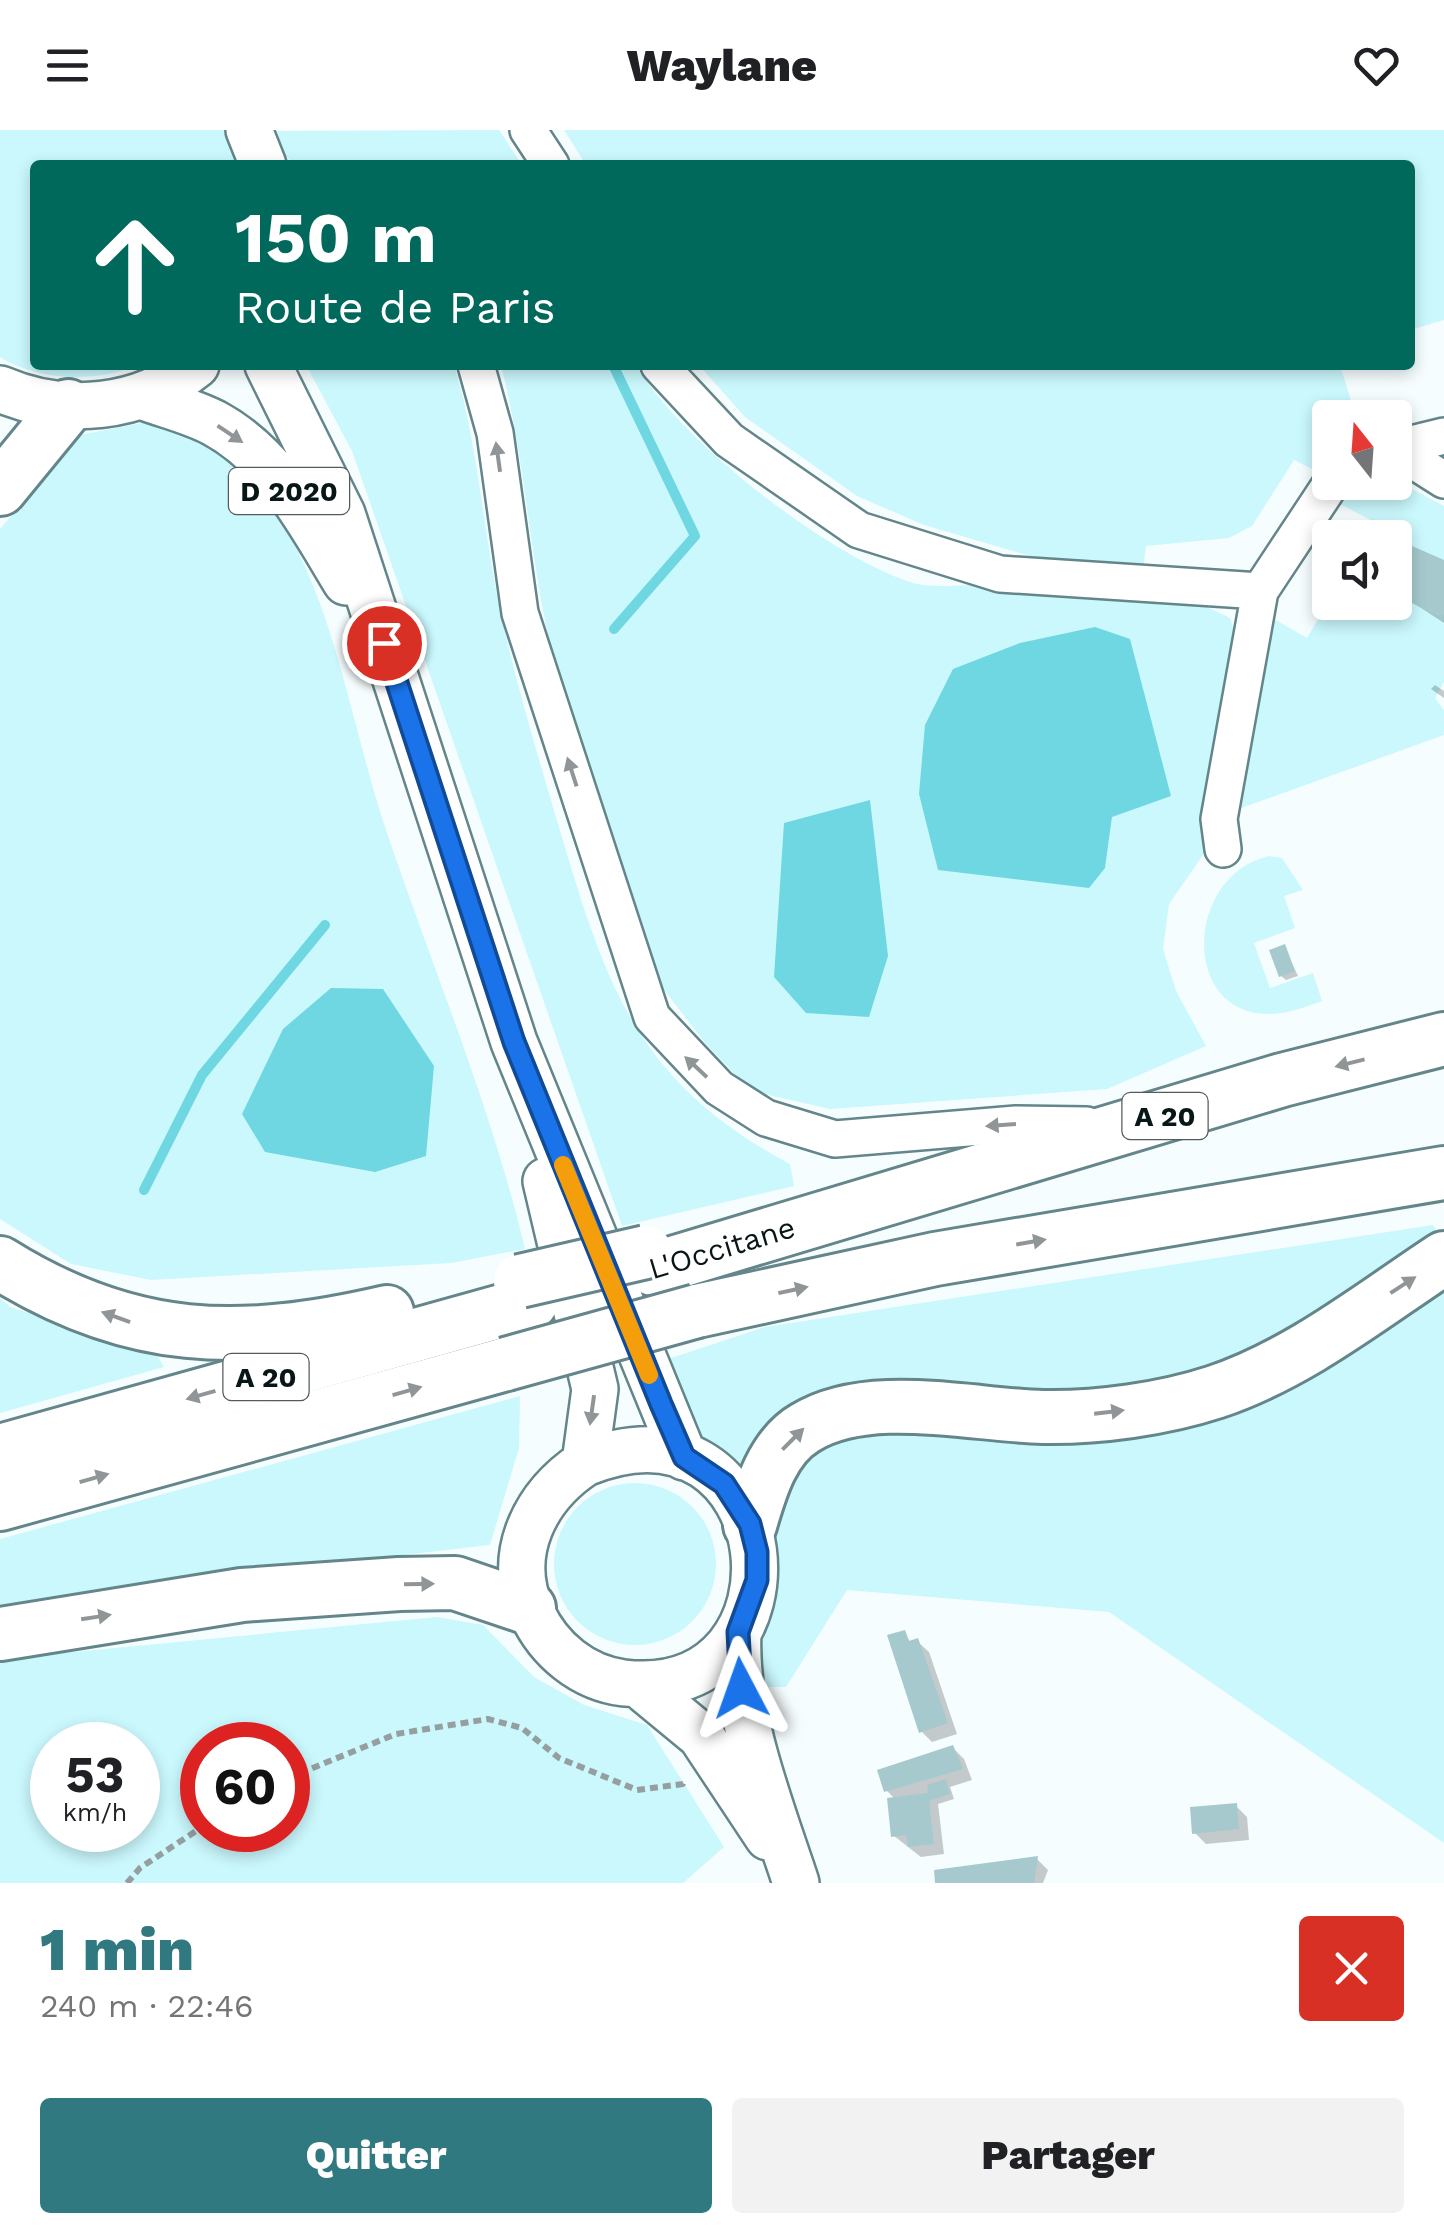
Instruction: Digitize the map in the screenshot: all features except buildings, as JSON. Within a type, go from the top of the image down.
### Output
[{"type":"highway","points":[[0,489],[68,406]]},
{"type":"highway","name":"L'Occitane","points":[[0,1450],[526,1292],[888,1200],[1444,1038]]},
{"type":"highway","name":"L'Occitane","points":[[0,1504],[697,1311],[954,1256],[1444,1173]]},
{"type":"highway","points":[[750,1524],[776,1458],[800,1430],[833,1413],[867,1407],[1047,1417],[1106,1413],[1214,1392],[1270,1370],[1444,1258]]},
{"type":"highway","points":[[0,1262],[48,1293],[151,1329],[248,1334],[526,1292]]},
{"type":"highway","points":[[0,1634],[242,1594],[399,1584],[455,1583],[529,1608]]},
{"type":"main road","points":[[249,130],[260,160]]},
{"type":"main road","points":[[0,389],[68,406],[141,396],[187,370]]},
{"type":"main road","name":"D 2020","points":[[270,370],[342,514],[514,1042],[684,1457]]},
{"type":"main road","name":"D 2020","points":[[141,396],[213,423],[253,450],[292,494],[384,643]]},
{"type":"main road","name":"D 2020","points":[[514,1042],[595,1389],[584,1462]]},
{"type":"main road","points":[[738,1632],[714,1657],[684,1676],[638,1684],[614,1682],[572,1663],[554,1648],[529,1608],[523,1585],[526,1536],[548,1493],[584,1462],[634,1449],[684,1457],[724,1484],[750,1524],[757,1552],[757,1580],[738,1632],[736,1663],[745,1713],[795,1880]]},
{"type":"main road","points":[[638,1684],[701,1736],[795,1880]]},
{"type":"lane","points":[[528,130],[547,160]]},
{"type":"lane","points":[[477,370],[495,433],[520,614],[652,1017],[682,1054],[719,1088],[766,1118],[835,1139],[1016,1124],[1133,1126]]},
{"type":"lane","points":[[665,370],[729,440],[859,530],[1000,574],[1260,591]]},
{"type":"lane","points":[[1412,444],[1444,436]]},
{"type":"lane","points":[[1412,459],[1444,480]]},
{"type":"lane","points":[[1223,850],[1219,819],[1260,591],[1320,500]]},
{"type":"path","points":[[310,1769],[396,1734],[488,1720],[522,1728],[559,1758],[637,1790],[682,1784],[701,1736]]},
{"type":"path","points":[[127,1883],[140,1868],[180,1842]]},
{"type":"shaded area","points":[[0,130],[225,130],[238,160],[30,160],[30,370],[124,370],[68,377],[32,371],[0,357]]},
{"type":"shaded area","points":[[499,130],[519,160],[290,160],[284,154],[277,131]]},
{"type":"shaded area","points":[[564,130],[1444,130],[1444,320],[1415,329],[1415,160],[583,160]]},
{"type":"shaded area","points":[[309,370],[455,370],[516,678],[573,872],[609,974],[658,1059],[693,1096],[736,1131],[790,1164],[794,1186],[622,1226],[352,451]]},
{"type":"shaded area","points":[[502,370],[640,370],[685,427],[719,459],[796,520],[873,567],[928,586],[998,584],[1100,593],[1203,605],[1230,618],[1237,641],[1205,852],[1169,904],[1163,949],[1176,991],[1206,1046],[1107,1089],[830,1109],[751,1091],[706,1044],[658,982],[553,656]],"holes":[[[1112,817],[1105,868],[939,870]]]},
{"type":"shaded area","points":[[703,370],[1342,370],[1351,400],[1312,400],[1312,469],[1294,460],[1252,526],[1229,538],[1146,546],[1143,570],[1037,558],[924,525],[857,496],[745,417]]},
{"type":"shaded area","points":[[142,423],[196,440],[234,460],[274,509],[298,551],[333,643],[387,833],[479,1091],[525,1249],[451,1263],[151,1280],[71,1264],[0,1219],[0,529],[80,435]]},
{"type":"shaded area","points":[[1412,489],[1444,506],[1444,682],[1435,698],[1444,710],[1444,735],[1236,810],[1274,619],[1307,638],[1318,620],[1412,620],[1412,520],[1370,520],[1340,504],[1344,500],[1412,500]]},
{"type":"shaded area","points":[[1269,856],[1282,858],[1303,890],[1284,896],[1295,928],[1254,943],[1270,988],[1313,973],[1322,1001],[1269,1014],[1240,1008],[1220,992],[1208,969],[1204,942],[1209,915],[1221,889],[1241,868]]},
{"type":"shaded area","points":[[1433,1225],[1441,1236],[1329,1312],[1177,1385],[1086,1395],[906,1395],[747,1472],[684,1431],[662,1361],[765,1327]]},
{"type":"shaded area","points":[[1444,1287],[1444,1843],[1109,1612],[847,1590],[786,1687],[761,1687],[762,1597],[771,1531],[780,1501],[809,1454],[831,1443],[864,1436],[1109,1436],[1201,1424],[1285,1388]]},
{"type":"shaded area","points":[[0,1298],[10,1307],[155,1352],[164,1367],[0,1413]]},
{"type":"shaded area","points":[[520,1396],[519,1448],[490,1545],[178,1581],[0,1615],[0,1539]]},
{"type":"shaded area","points":[[635,1483],[666,1489],[693,1506],[710,1533],[716,1564],[710,1595],[693,1622],[666,1639],[635,1645],[604,1639],[577,1622],[560,1595],[554,1564],[560,1533],[577,1506],[604,1489]]},
{"type":"shaded area","points":[[437,1617],[483,1625],[534,1677],[584,1705],[647,1725],[724,1847],[683,1883],[0,1883],[0,1659]]},
{"type":"water","points":[[1095,627],[1130,639],[1171,796],[1112,817],[1105,868],[1089,888],[938,870],[919,794],[925,725],[953,669],[1020,643]]},
{"type":"water","points":[[870,800],[888,956],[869,1017],[806,1013],[774,977],[784,823]]},
{"type":"water","points":[[331,988],[383,989],[434,1066],[426,1156],[375,1172],[265,1152],[242,1114],[283,1029]]},
{"type":"waterway","points":[[614,629],[695,536],[615,370]]},
{"type":"waterway","points":[[144,1190],[202,1075],[325,925]]},
{"type":"slow traffic","points":[[563,1165],[649,1375]]},
{"type":"route","points":[[384,643],[514,1042],[661,1404],[684,1457],[724,1484],[750,1524],[757,1552],[757,1580],[738,1632],[736,1663],[741,1688]]}]
